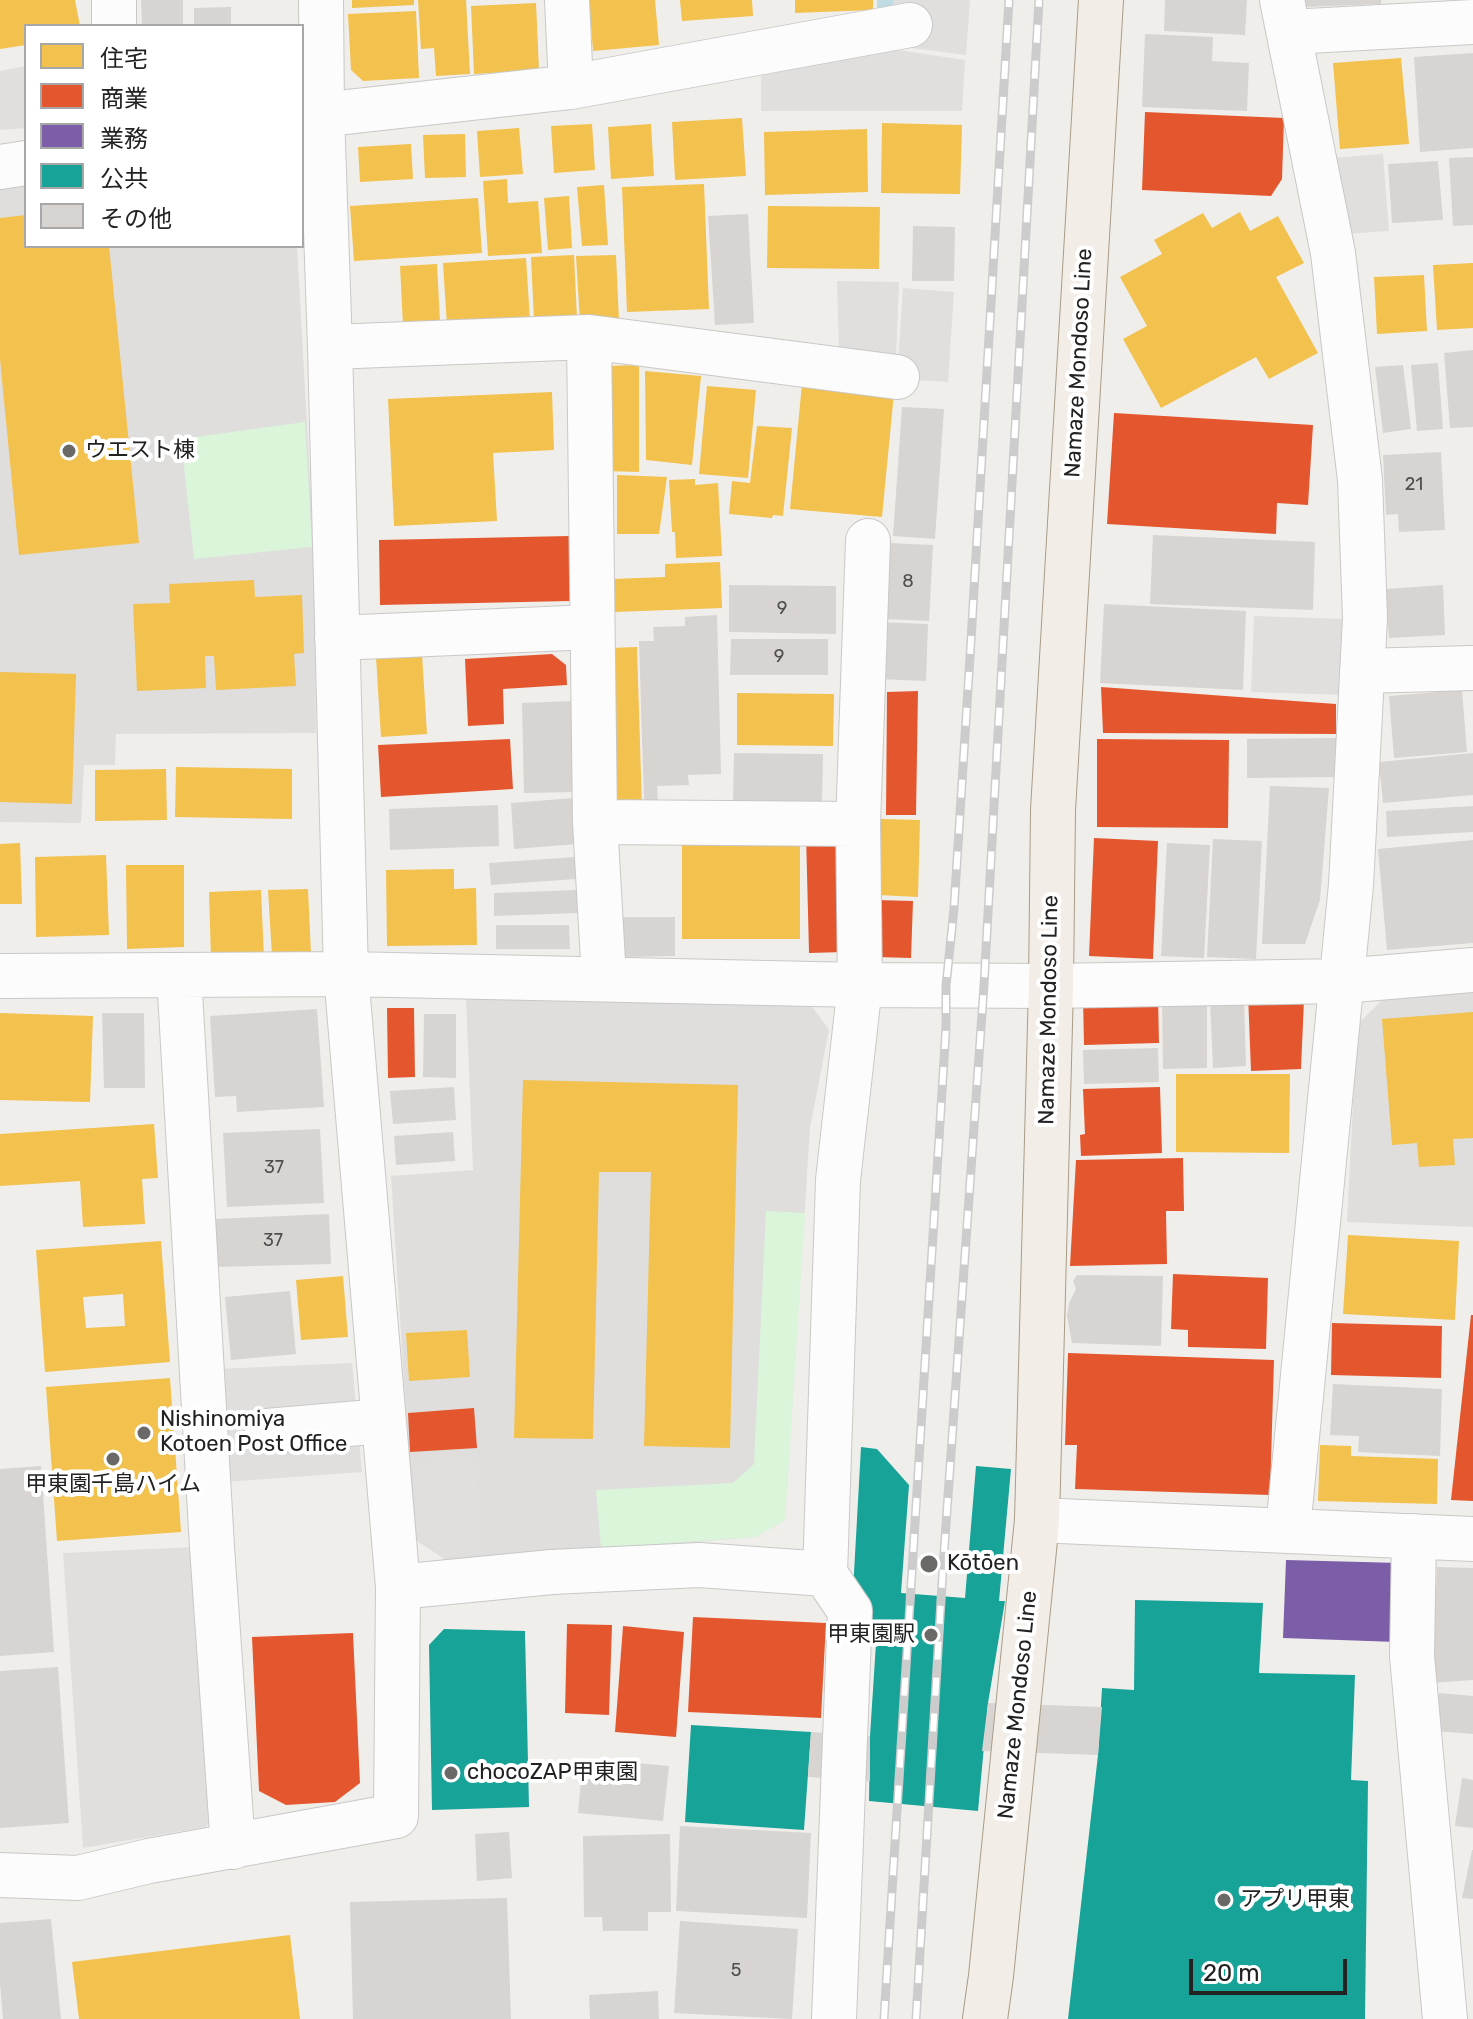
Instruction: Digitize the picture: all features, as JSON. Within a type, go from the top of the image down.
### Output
[{"type":"main road","name":"Namaze Mondoso Line","points":[[985,2019],[1037,1520],[1053,810],[1101,0]]},
{"type":"street","points":[[114,0],[114,24]]},
{"type":"street","points":[[0,1875],[78,1878],[149,1861],[396,1816],[398,1587],[346,974],[330,347],[312,115],[321,0]]},
{"type":"street","points":[[567,0],[571,87]]},
{"type":"street","points":[[1288,1529],[1351,885],[1365,618],[1360,480],[1333,253],[1286,16],[1473,22]]},
{"type":"street","points":[[312,115],[571,87],[910,25]]},
{"type":"street","points":[[0,167],[24,163]]},
{"type":"street","points":[[330,347],[589,337],[897,377]]},
{"type":"street","points":[[589,337],[595,822],[604,979]]},
{"type":"street","points":[[834,2019],[850,1611],[825,1574],[838,1180],[860,985],[858,824],[868,541]]},
{"type":"street","points":[[337,638],[592,627]]},
{"type":"street","points":[[1362,671],[1473,668]]},
{"type":"street","points":[[595,822],[858,824]]},
{"type":"street","points":[[0,976],[346,974],[1051,986],[1342,981],[1473,970]]},
{"type":"street","points":[[179,975],[212,1547],[233,1847]]},
{"type":"street","points":[[267,1431],[383,1421]]},
{"type":"street","points":[[1037,1520],[1473,1539]]},
{"type":"street","points":[[1414,1536],[1412,1656],[1445,2019]]},
{"type":"street","points":[[398,1587],[552,1572],[699,1565],[825,1574]]},
{"type":"shaded area","points":[[893,0],[970,0],[966,55],[889,45]]},
{"type":"shaded area","points":[[885,48],[965,60],[962,111],[761,111],[761,76]]},
{"type":"shaded area","points":[[24,66],[24,128],[0,130],[0,71]]},
{"type":"shaded area","points":[[1383,154],[1389,231],[1345,234],[1331,158]]},
{"type":"shaded area","points":[[24,179],[24,248],[297,248],[314,549],[316,733],[116,734],[115,765],[84,765],[81,823],[0,822],[0,182]]},
{"type":"shaded area","points":[[837,281],[899,282],[896,359],[839,353]]},
{"type":"shaded area","points":[[903,288],[954,292],[948,382],[897,379]]},
{"type":"shaded area","points":[[1254,616],[1344,619],[1344,695],[1251,692]]},
{"type":"shaded area","points":[[1473,987],[1473,1227],[1347,1222],[1357,1025],[1390,992]]},
{"type":"shaded area","points":[[466,997],[806,998],[829,1030],[810,1128],[785,1520],[756,1537],[449,1562],[414,1539],[391,1176],[473,1170]]},
{"type":"shaded area","points":[[352,1363],[362,1472],[224,1482],[217,1369]]},
{"type":"shaded area","points":[[474,1459],[481,1554],[445,1557],[418,1533],[414,1463]]},
{"type":"shaded area","points":[[195,1547],[216,1808],[206,1827],[83,1848],[63,1553]]},
{"type":"green space","points":[[305,422],[312,547],[194,559],[181,439]]},
{"type":"green space","points":[[766,1211],[805,1213],[785,1520],[756,1537],[601,1548],[596,1490],[733,1483],[754,1464]]},
{"type":"building: 住宅","points":[[0,0],[75,0],[80,24],[24,24],[24,45],[0,49]]},
{"type":"building: 住宅","points":[[352,0],[414,0],[414,5],[352,8]]},
{"type":"building: 住宅","points":[[418,0],[466,0],[470,74],[436,76],[434,48],[421,49]]},
{"type":"building: 住宅","points":[[589,0],[655,0],[659,45],[593,51]]},
{"type":"building: 住宅","points":[[680,0],[752,0],[753,16],[682,21]]},
{"type":"building: 住宅","points":[[795,0],[873,0],[873,10],[795,13]]},
{"type":"building: 住宅","points":[[536,3],[539,70],[474,74],[471,6]]},
{"type":"building: 住宅","points":[[416,11],[419,78],[363,81],[351,70],[348,14]]},
{"type":"building: 住宅","points":[[1401,58],[1409,144],[1340,149],[1333,63]]},
{"type":"building: 住宅","points":[[742,118],[746,176],[675,180],[672,122]]},
{"type":"building: 住宅","points":[[882,123],[962,125],[960,194],[881,193]]},
{"type":"building: 住宅","points":[[592,124],[595,170],[554,173],[551,126]]},
{"type":"building: 住宅","points":[[651,124],[654,176],[611,179],[608,127]]},
{"type":"building: 住宅","points":[[519,128],[523,174],[480,177],[477,131]]},
{"type":"building: 住宅","points":[[867,129],[868,192],[765,195],[764,132]]},
{"type":"building: 住宅","points":[[465,134],[466,177],[425,178],[423,135]]},
{"type":"building: 住宅","points":[[411,144],[413,179],[360,182],[358,147]]},
{"type":"building: 住宅","points":[[507,179],[508,203],[538,201],[542,253],[488,256],[483,181]]},
{"type":"building: 住宅","points":[[704,184],[709,309],[627,312],[622,187]]},
{"type":"building: 住宅","points":[[604,185],[608,245],[582,246],[577,187]]},
{"type":"building: 住宅","points":[[569,196],[572,248],[548,250],[544,198]]},
{"type":"building: 住宅","points":[[478,198],[482,253],[354,261],[350,206]]},
{"type":"building: 住宅","points":[[768,206],[880,207],[879,269],[767,268]]},
{"type":"building: 住宅","points":[[1240,212],[1250,231],[1278,216],[1304,263],[1276,277],[1318,353],[1269,379],[1256,357],[1161,408],[1123,339],[1147,326],[1120,277],[1162,254],[1154,240],[1203,213],[1212,228]]},
{"type":"building: 住宅","name":"ウエスト棟","points":[[24,215],[24,248],[109,248],[139,543],[19,555],[0,359],[0,218]]},
{"type":"building: 住宅","points":[[574,255],[577,318],[534,320],[531,257]]},
{"type":"building: 住宅","points":[[616,255],[619,321],[580,322],[576,256]]},
{"type":"building: 住宅","points":[[526,258],[530,321],[447,326],[443,263]]},
{"type":"building: 住宅","points":[[1473,263],[1473,328],[1437,330],[1433,265]]},
{"type":"building: 住宅","points":[[437,264],[440,322],[403,325],[400,266]]},
{"type":"building: 住宅","points":[[1424,275],[1427,331],[1377,334],[1374,277]]},
{"type":"building: 住宅","points":[[639,365],[639,472],[606,471],[607,366]]},
{"type":"building: 住宅","points":[[645,371],[701,376],[692,465],[646,460]]},
{"type":"building: 住宅","points":[[802,384],[894,393],[882,517],[790,509]]},
{"type":"building: 住宅","points":[[707,386],[756,390],[748,478],[699,474]]},
{"type":"building: 住宅","points":[[552,392],[554,450],[493,453],[497,521],[394,526],[388,399]]},
{"type":"building: 住宅","points":[[757,426],[792,428],[783,516],[773,515],[772,518],[729,514],[732,481],[750,483]]},
{"type":"building: 住宅","points":[[617,475],[667,477],[659,534],[617,534]]},
{"type":"building: 住宅","points":[[695,479],[695,485],[718,483],[722,556],[676,558],[669,480]]},
{"type":"building: 住宅","points":[[720,562],[722,608],[614,612],[613,579],[665,577],[665,564]]},
{"type":"building: 住宅","points":[[254,580],[255,597],[302,595],[304,653],[294,654],[296,686],[216,690],[214,656],[205,656],[206,688],[137,691],[133,604],[170,603],[169,584]]},
{"type":"building: 住宅","points":[[637,647],[642,808],[615,808],[610,648]]},
{"type":"building: 住宅","points":[[422,654],[427,734],[381,737],[376,657]]},
{"type":"building: 住宅","points":[[0,672],[76,674],[72,804],[0,802]]},
{"type":"building: 住宅","points":[[737,693],[834,694],[833,746],[737,745]]},
{"type":"building: 住宅","points":[[176,767],[292,769],[292,819],[175,817]]},
{"type":"building: 住宅","points":[[166,769],[167,820],[95,821],[95,770]]},
{"type":"building: 住宅","points":[[881,819],[920,820],[918,897],[878,895]]},
{"type":"building: 住宅","points":[[20,843],[22,904],[0,904],[0,844]]},
{"type":"building: 住宅","points":[[682,843],[800,843],[800,939],[682,939]]},
{"type":"building: 住宅","points":[[106,855],[109,935],[36,937],[35,857]]},
{"type":"building: 住宅","points":[[126,865],[184,865],[184,947],[127,949]]},
{"type":"building: 住宅","points":[[454,869],[454,889],[476,888],[477,945],[387,946],[386,870]]},
{"type":"building: 住宅","points":[[308,889],[311,954],[272,956],[268,890]]},
{"type":"building: 住宅","points":[[261,890],[264,957],[211,958],[209,892]]},
{"type":"building: 住宅","points":[[1473,1012],[1473,1138],[1453,1139],[1455,1165],[1419,1167],[1417,1143],[1392,1145],[1382,1019]]},
{"type":"building: 住宅","points":[[0,1013],[93,1016],[90,1102],[0,1100]]},
{"type":"building: 住宅","points":[[1176,1074],[1290,1074],[1289,1153],[1176,1152]]},
{"type":"building: 住宅","points":[[523,1080],[738,1085],[730,1448],[644,1446],[651,1172],[599,1172],[593,1439],[514,1438]]},
{"type":"building: 住宅","points":[[154,1124],[158,1178],[142,1179],[145,1224],[83,1227],[80,1181],[0,1186],[0,1134]]},
{"type":"building: 住宅","points":[[1348,1235],[1459,1241],[1455,1320],[1343,1314]]},
{"type":"building: 住宅","points":[[161,1241],[170,1362],[45,1372],[36,1250]],"holes":[[[123,1294],[125,1326],[86,1328],[83,1297]]]},
{"type":"building: 住宅","points":[[343,1276],[348,1337],[301,1340],[296,1280]]},
{"type":"building: 住宅","points":[[467,1330],[470,1377],[409,1381],[406,1333]]},
{"type":"building: 住宅","name":"甲東園千島ハイム","points":[[170,1378],[181,1532],[57,1541],[46,1387]]},
{"type":"building: 住宅","points":[[1320,1445],[1351,1446],[1351,1456],[1438,1459],[1437,1504],[1318,1501]]},
{"type":"building: 住宅","points":[[290,1935],[300,2019],[79,2019],[72,1962]]},
{"type":"building: 商業","points":[[1145,112],[1284,118],[1282,179],[1271,196],[1142,190]]},
{"type":"building: 商業","points":[[1114,413],[1313,425],[1308,505],[1277,503],[1276,534],[1107,524]]},
{"type":"building: 商業","points":[[569,536],[571,601],[380,605],[379,540]]},
{"type":"building: 商業","points":[[552,654],[566,665],[567,685],[503,689],[504,724],[468,726],[465,659]]},
{"type":"building: 商業","points":[[1101,687],[1336,704],[1336,734],[1103,733]]},
{"type":"building: 商業","points":[[918,691],[916,815],[886,815],[887,692]]},
{"type":"building: 商業","points":[[510,739],[513,789],[381,797],[378,745]]},
{"type":"building: 商業","points":[[1097,739],[1229,740],[1228,828],[1097,827]]},
{"type":"building: 商業","points":[[843,833],[844,952],[809,953],[806,834]]},
{"type":"building: 商業","points":[[1094,838],[1158,841],[1153,959],[1089,956]]},
{"type":"building: 商業","points":[[876,900],[913,901],[911,958],[875,957]]},
{"type":"building: 商業","points":[[1248,994],[1304,1000],[1301,1069],[1251,1071]]},
{"type":"building: 商業","points":[[1158,996],[1159,1043],[1084,1045],[1083,998]]},
{"type":"building: 商業","points":[[387,1008],[414,1008],[415,1077],[388,1078]]},
{"type":"building: 商業","points":[[1160,1087],[1162,1153],[1081,1156],[1080,1135],[1085,1134],[1083,1089]]},
{"type":"building: 商業","points":[[1183,1158],[1184,1211],[1166,1211],[1167,1264],[1070,1266],[1076,1160]]},
{"type":"building: 商業","points":[[1173,1274],[1268,1278],[1266,1349],[1188,1347],[1188,1330],[1171,1329]]},
{"type":"building: 商業","points":[[1471,1315],[1473,1501],[1451,1500]]},
{"type":"building: 商業","points":[[1332,1323],[1442,1326],[1441,1378],[1331,1375]]},
{"type":"building: 商業","points":[[1068,1353],[1274,1360],[1270,1495],[1075,1489],[1077,1445],[1065,1445]]},
{"type":"building: 商業","points":[[474,1408],[477,1448],[410,1452],[408,1413]]},
{"type":"building: 商業","points":[[693,1617],[826,1623],[821,1718],[688,1712]]},
{"type":"building: 商業","points":[[567,1624],[612,1625],[609,1715],[565,1713]]},
{"type":"building: 商業","points":[[623,1626],[684,1632],[676,1737],[615,1732]]},
{"type":"building: 商業","points":[[353,1633],[360,1783],[335,1802],[286,1805],[259,1791],[252,1637]]},
{"type":"building: 業務","points":[[1286,1560],[1400,1563],[1397,1642],[1283,1638]]},
{"type":"building: 公共","name":"甲東園駅","points":[[861,1447],[877,1449],[909,1485],[901,1593],[965,1598],[976,1466],[1011,1469],[999,1601],[1005,1601],[988,1703],[978,1811],[869,1801],[876,1643],[851,1627]]},
{"type":"building: 公共","name":"アプリ甲東","points":[[1135,1600],[1263,1603],[1259,1673],[1355,1675],[1351,1780],[1368,1781],[1365,2019],[1068,2019],[1098,1755],[1102,1688],[1134,1690]]},
{"type":"building: 公共","points":[[444,1629],[525,1631],[529,1807],[432,1810],[429,1645]]},
{"type":"building: 公共","points":[[691,1725],[811,1732],[804,1830],[685,1822]]},
{"type":"building: その他","points":[[141,0],[183,0],[183,24],[142,24]]},
{"type":"building: その他","points":[[1165,0],[1247,0],[1245,35],[1164,31]]},
{"type":"building: その他","points":[[1303,0],[1381,0],[1381,4],[1303,7]]},
{"type":"building: その他","points":[[231,7],[231,24],[194,24],[194,8]]},
{"type":"building: その他","points":[[1145,34],[1213,37],[1212,61],[1249,63],[1247,111],[1142,107]]},
{"type":"building: その他","points":[[1473,53],[1473,148],[1420,152],[1414,57]]},
{"type":"building: その他","points":[[1473,157],[1473,225],[1453,226],[1449,158]]},
{"type":"building: その他","points":[[1438,161],[1443,220],[1392,223],[1388,164]]},
{"type":"building: その他","points":[[748,214],[754,323],[715,325],[708,216]]},
{"type":"building: その他","points":[[913,226],[955,227],[954,281],[912,281]]},
{"type":"building: その他","points":[[1473,350],[1473,427],[1450,428],[1444,353]]},
{"type":"building: その他","points":[[1438,363],[1443,429],[1417,431],[1411,365]]},
{"type":"building: その他","points":[[1403,365],[1411,429],[1383,433],[1375,367]]},
{"type":"building: その他","points":[[902,407],[944,409],[935,539],[893,536]]},
{"type":"building: その他","points":[[1441,452],[1445,530],[1399,532],[1398,514],[1386,515],[1383,455]]},
{"type":"building: その他","points":[[1153,535],[1315,542],[1313,610],[1150,604]]},
{"type":"building: その他","points":[[888,543],[933,545],[929,621],[884,619]]},
{"type":"building: その他","points":[[729,585],[836,586],[836,634],[729,632]]},
{"type":"building: その他","points":[[1443,585],[1445,635],[1389,638],[1385,589]]},
{"type":"building: その他","points":[[1104,604],[1246,611],[1243,690],[1100,683]]},
{"type":"building: その他","points":[[717,615],[721,774],[688,775],[689,785],[657,786],[658,801],[644,802],[639,641],[654,641],[653,627],[685,626],[685,617]]},
{"type":"building: その他","points":[[879,622],[928,624],[926,681],[878,679]]},
{"type":"building: その他","points":[[731,639],[828,639],[828,675],[730,675]]},
{"type":"building: その他","points":[[1462,690],[1467,752],[1394,758],[1389,696]]},
{"type":"building: その他","points":[[574,701],[577,792],[524,793],[522,703]]},
{"type":"building: その他","points":[[1337,738],[1337,777],[1247,778],[1247,739]]},
{"type":"building: その他","points":[[734,753],[823,754],[822,803],[733,802]]},
{"type":"building: その他","points":[[1473,753],[1473,795],[1383,803],[1379,762]]},
{"type":"building: その他","points":[[1270,786],[1329,788],[1320,900],[1305,944],[1262,944]]},
{"type":"building: その他","points":[[574,798],[578,844],[514,849],[511,803]]},
{"type":"building: その他","points":[[498,805],[499,846],[390,850],[389,809]]},
{"type":"building: その他","points":[[1473,806],[1473,832],[1387,837],[1386,811]]},
{"type":"building: その他","points":[[1213,839],[1262,841],[1256,959],[1207,957]]},
{"type":"building: その他","points":[[1473,840],[1473,943],[1387,950],[1378,849]]},
{"type":"building: その他","points":[[1167,843],[1210,845],[1204,958],[1161,956]]},
{"type":"building: その他","points":[[575,857],[576,879],[491,885],[489,863]]},
{"type":"building: その他","points":[[578,890],[579,913],[494,916],[494,893]]},
{"type":"building: その他","points":[[613,917],[675,917],[675,956],[620,957]]},
{"type":"building: その他","points":[[496,925],[569,925],[570,949],[496,949]]},
{"type":"building: その他","points":[[1162,998],[1207,998],[1207,1068],[1163,1069]]},
{"type":"building: その他","points":[[1244,1000],[1246,1066],[1213,1068],[1210,1001]]},
{"type":"building: その他","points":[[317,1009],[324,1107],[237,1112],[236,1096],[215,1097],[210,1016]]},
{"type":"building: その他","points":[[102,1013],[144,1013],[145,1088],[104,1088]]},
{"type":"building: その他","points":[[424,1014],[456,1014],[456,1078],[423,1077]]},
{"type":"building: その他","points":[[1158,1048],[1159,1082],[1084,1084],[1083,1050]]},
{"type":"building: その他","points":[[454,1087],[456,1120],[393,1124],[390,1091]]},
{"type":"building: その他","points":[[320,1129],[324,1203],[227,1207],[223,1133]]},
{"type":"building: その他","points":[[453,1132],[455,1161],[396,1165],[394,1136]]},
{"type":"building: その他","points":[[329,1214],[331,1264],[216,1267],[214,1219]]},
{"type":"building: その他","points":[[1077,1275],[1163,1276],[1161,1346],[1072,1343],[1067,1316],[1076,1289],[1073,1281]]},
{"type":"building: その他","points":[[290,1291],[296,1354],[231,1360],[225,1297]]},
{"type":"building: その他","points":[[1333,1384],[1442,1389],[1440,1456],[1358,1452],[1359,1436],[1330,1435]]},
{"type":"building: その他","points":[[41,1466],[54,1652],[0,1656],[0,1469]]},
{"type":"building: その他","points":[[1437,1567],[1473,1568],[1473,1680],[1432,1683]]},
{"type":"building: その他","points":[[58,1667],[69,1823],[0,1828],[0,1671]]},
{"type":"building: その他","points":[[1439,1693],[1473,1696],[1473,1734],[1436,1731]]},
{"type":"building: その他","points":[[988,1703],[1102,1707],[1098,1755],[982,1751]]},
{"type":"building: その他","points":[[811,1732],[870,1736],[870,1781],[808,1777]]},
{"type":"building: その他","points":[[583,1758],[669,1766],[663,1821],[578,1813]]},
{"type":"building: その他","points":[[1462,1778],[1473,1780],[1473,1828],[1455,1826]]},
{"type":"building: その他","points":[[680,1826],[811,1833],[807,1918],[676,1911]]},
{"type":"building: その他","points":[[509,1832],[512,1878],[477,1881],[475,1834]]},
{"type":"building: その他","points":[[670,1834],[671,1912],[648,1912],[648,1931],[603,1931],[602,1917],[584,1917],[583,1836]]},
{"type":"building: その他","points":[[1472,1850],[1473,1899],[1462,1898]]},
{"type":"building: その他","points":[[507,1898],[511,2019],[353,2019],[350,1902]]},
{"type":"building: その他","points":[[51,1919],[61,2019],[3,2019],[0,1923]]},
{"type":"building: その他","points":[[680,1921],[798,1929],[792,2019],[674,2013]]},
{"type":"building: その他","points":[[658,1991],[659,2019],[590,2019],[589,1995]]},
{"type":"waterway","points":[[885,0],[885,9]]},
{"type":"railway","points":[[884,2019],[1009,0]]},
{"type":"railway","points":[[916,2019],[943,1567],[984,985],[1039,0]]},
{"type":"place","name":"ウエスト棟","points":[[69,451]]},
{"type":"place","name":"Nishinomiya Kotoen Post Office","points":[[144,1433]]},
{"type":"place","name":"甲東園千島ハイム","points":[[113,1459]]},
{"type":"place","name":"Kōtōen","points":[[929,1564]]},
{"type":"place","name":"甲東園駅","points":[[931,1635]]},
{"type":"place","name":"chocoZAP甲東園","points":[[451,1773]]},
{"type":"place","name":"アプリ甲東","points":[[1224,1900]]}]
